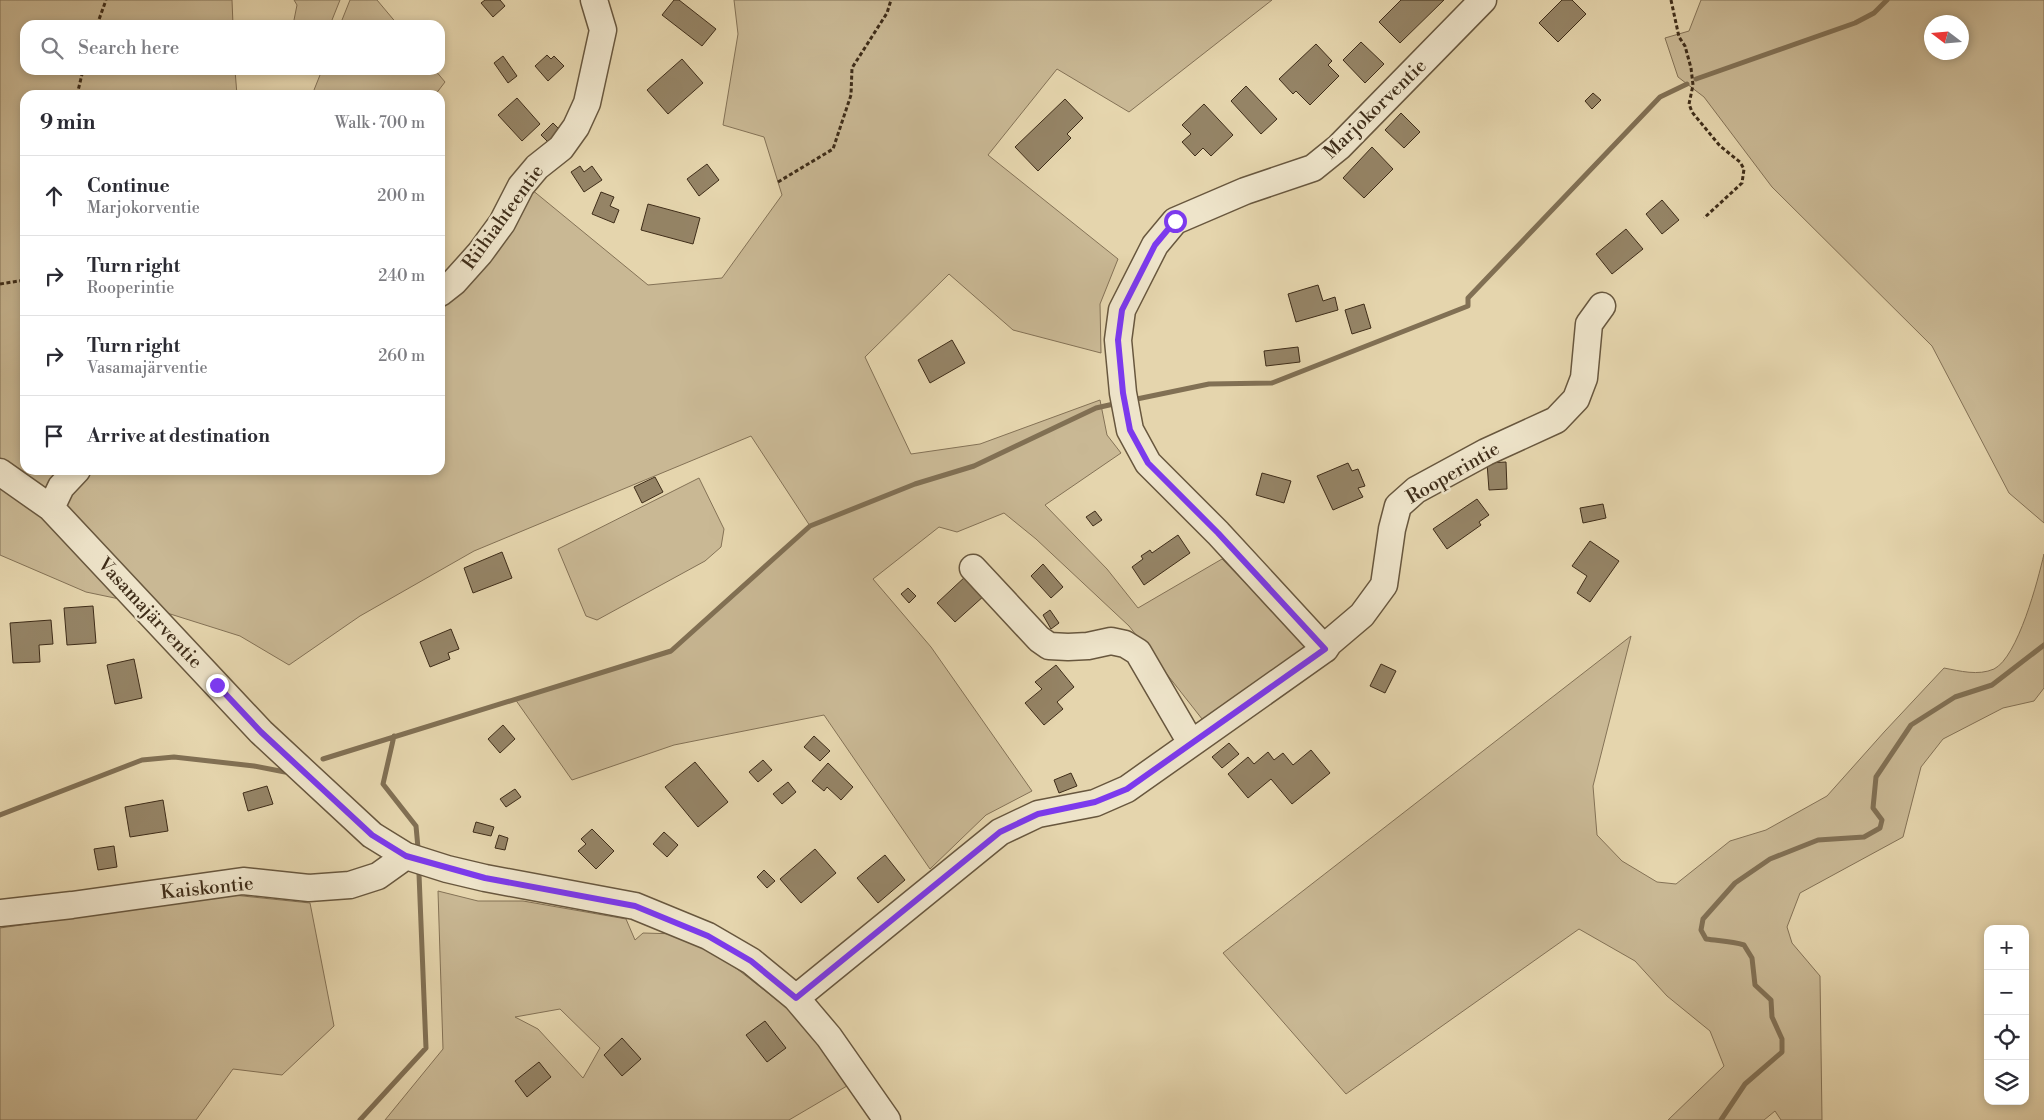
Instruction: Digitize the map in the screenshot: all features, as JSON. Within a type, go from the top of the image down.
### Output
[{"type":"street","name":"Riihiahteentie","points":[[445,289],[454,282],[480,253],[502,223],[521,186],[538,166],[561,148],[576,126],[587,103],[603,30],[594,0]]},
{"type":"street","name":"Marjokorventie","points":[[1325,649],[1218,533],[1148,463],[1130,430],[1124,402],[1118,340],[1122,310],[1155,245],[1175,221],[1245,191],[1313,168],[1339,147],[1483,0]]},
{"type":"street","name":"Rooperintie","points":[[796,998],[1000,832],[1038,814],[1095,802],[1127,789],[1325,649],[1362,615],[1384,585],[1392,529],[1398,506],[1416,490],[1486,452],[1556,420],[1576,399],[1584,378],[1589,324],[1602,306]]},
{"type":"street","name":"Vasamajärventie","points":[[0,472],[51,508],[261,732],[372,835],[406,856],[485,878],[635,906],[708,936],[751,961],[796,998],[828,1037],[887,1120]]},
{"type":"street","points":[[51,508],[61,487],[72,475]]},
{"type":"street","points":[[973,568],[1039,640],[1049,646],[1088,646],[1111,640],[1125,644],[1138,652],[1191,743]]},
{"type":"street","name":"Kaiskontie","points":[[0,913],[243,881],[309,888],[350,885],[378,876],[406,856]]},
{"type":"path","points":[[99,20],[106,0]]},
{"type":"path","points":[[778,182],[832,149],[852,95],[852,68],[887,13],[891,0]]},
{"type":"path","points":[[1671,0],[1679,37],[1685,46],[1691,68],[1693,85],[1690,104],[1692,112],[1720,146],[1740,162],[1744,169],[1742,183],[1704,218]]},
{"type":"path","points":[[77,90],[82,75]]},
{"type":"path","points":[[0,284],[20,281]]},
{"type":"shaded area","points":[[0,0],[232,0],[233,20],[20,20],[20,75],[235,75],[237,90],[20,90],[20,475],[445,475],[445,299],[531,189],[648,285],[722,278],[782,195],[764,137],[723,125],[738,34],[734,0],[1272,0],[1129,112],[1057,69],[988,155],[1118,259],[1100,304],[1101,353],[1013,330],[949,274],[865,357],[911,454],[980,444],[1100,400],[1107,435],[1121,453],[1045,505],[1107,569],[1138,608],[1222,559],[1308,647],[1206,724],[1129,626],[1036,539],[1004,513],[957,532],[939,527],[873,579],[931,647],[1032,791],[986,815],[930,869],[824,715],[674,745],[572,780],[515,699],[671,651],[810,526],[751,436],[474,551],[360,616],[289,665],[240,636],[129,601],[86,592],[0,555]]},
{"type":"shaded area","points":[[294,0],[340,0],[332,20],[294,20],[297,5]]},
{"type":"shaded area","points":[[350,0],[377,0],[394,20],[342,20]]},
{"type":"shaded area","points":[[1701,0],[2044,0],[2044,523],[2009,493],[1932,346],[1772,187],[1704,97],[1678,77],[1665,38],[1689,31]]},
{"type":"shaded area","points":[[320,75],[439,75],[445,82],[439,90],[314,90]]},
{"type":"shaded area","points":[[699,478],[724,529],[721,547],[705,561],[597,620],[586,616],[558,549]]},
{"type":"shaded area","points":[[2044,554],[2044,688],[2034,701],[2003,708],[1943,739],[1921,767],[1903,837],[1800,893],[1787,927],[1792,943],[1820,976],[1822,1120],[1781,1120],[1775,1111],[1764,1120],[1668,1120],[1724,1066],[1710,1031],[1667,996],[1635,961],[1579,929],[1346,1094],[1223,953],[1631,636],[1593,786],[1597,835],[1622,861],[1657,882],[1676,884],[1730,841],[1766,830],[1827,796],[1944,668],[1982,672],[1994,669],[2003,662],[2011,650],[2026,617]]},
{"type":"shaded area","points":[[438,891],[478,901],[523,901],[626,919],[635,940],[643,933],[679,934],[709,947],[796,1015],[852,1083],[789,1120],[385,1120],[443,1049]],"holes":[[[560,1009],[600,1048],[583,1078],[538,1029],[515,1017]]]},
{"type":"shaded area","points":[[233,895],[310,903],[334,1026],[282,1075],[233,1069],[196,1120],[0,1120],[0,928]]},
{"type":"building","points":[[485,0],[500,0],[505,6],[493,17],[481,3]]},
{"type":"building","points":[[674,0],[679,0],[716,29],[702,46],[662,15]]},
{"type":"building","points":[[1401,0],[1444,0],[1400,43],[1379,22]]},
{"type":"building","points":[[1562,0],[1572,0],[1586,14],[1558,42],[1539,23]]},
{"type":"building","points":[[1361,42],[1384,64],[1365,83],[1343,60]]},
{"type":"building","points":[[1316,44],[1332,61],[1328,65],[1339,76],[1310,105],[1296,91],[1293,94],[1279,79]]},
{"type":"building","points":[[547,55],[551,59],[554,56],[564,66],[548,81],[535,66]]},
{"type":"building","points":[[503,56],[517,76],[508,83],[494,63]]},
{"type":"building","points":[[682,59],[703,83],[668,114],[647,90]]},
{"type":"building","points":[[1246,86],[1277,119],[1261,134],[1231,101]]},
{"type":"building","points":[[1593,93],[1601,100],[1592,109],[1585,101]]},
{"type":"building","points":[[517,98],[540,124],[522,141],[498,115]]},
{"type":"building","points":[[1065,99],[1083,118],[1067,134],[1071,138],[1038,171],[1015,147]]},
{"type":"building","points":[[1204,104],[1233,135],[1211,156],[1203,148],[1195,156],[1182,142],[1191,134],[1182,125]]},
{"type":"building","points":[[1401,113],[1420,132],[1404,148],[1385,130]]},
{"type":"building","points":[[553,123],[562,132],[550,144],[541,135]]},
{"type":"building","points":[[1372,147],[1393,169],[1364,198],[1343,178]]},
{"type":"building","points":[[707,164],[719,180],[699,196],[687,179]]},
{"type":"building","points":[[580,166],[584,172],[592,166],[602,180],[584,192],[571,172]]},
{"type":"building","points":[[601,192],[614,197],[610,206],[619,210],[614,223],[592,214]]},
{"type":"building","points":[[1662,200],[1679,220],[1662,234],[1646,214]]},
{"type":"building","points":[[648,204],[700,218],[693,244],[641,230]]},
{"type":"building","points":[[1626,229],[1643,249],[1612,274],[1596,254]]},
{"type":"building","points":[[1318,285],[1323,301],[1335,297],[1338,310],[1296,322],[1288,294]]},
{"type":"building","points":[[1364,304],[1371,328],[1352,334],[1345,310]]},
{"type":"building","points":[[952,340],[965,363],[930,383],[918,360]]},
{"type":"building","points":[[1298,347],[1300,362],[1266,366],[1264,351]]},
{"type":"building","points":[[1506,462],[1507,489],[1489,490],[1487,463]]},
{"type":"building","points":[[1348,463],[1352,471],[1358,469],[1365,486],[1358,488],[1363,497],[1333,510],[1317,476]]},
{"type":"building","points":[[1262,473],[1291,481],[1284,503],[1256,495]]},
{"type":"building","points":[[655,477],[663,492],[642,503],[634,487]]},
{"type":"building","points":[[1477,499],[1489,515],[1479,522],[1481,525],[1447,549],[1433,529]]},
{"type":"building","points":[[1603,504],[1606,518],[1583,523],[1580,508]]},
{"type":"building","points":[[1095,511],[1102,520],[1093,526],[1086,517]]},
{"type":"building","points":[[1178,535],[1190,553],[1144,585],[1132,567],[1143,559],[1141,556],[1150,550],[1152,553]]},
{"type":"building","points":[[1590,541],[1619,561],[1590,602],[1577,593],[1587,576],[1572,566]]},
{"type":"building","points":[[502,552],[512,578],[473,593],[464,568]]},
{"type":"building","points":[[1043,564],[1063,587],[1051,598],[1031,576]]},
{"type":"building","points":[[967,575],[985,595],[955,622],[937,603]]},
{"type":"building","points":[[908,588],[916,596],[909,603],[901,594]]},
{"type":"building","points":[[93,606],[96,643],[67,645],[64,608]]},
{"type":"building","points":[[1050,610],[1059,623],[1051,629],[1043,615]]},
{"type":"building","points":[[51,620],[53,644],[39,645],[40,662],[13,663],[10,623]]},
{"type":"building","points":[[451,629],[459,649],[448,653],[450,659],[430,667],[420,642]]},
{"type":"building","points":[[134,659],[142,698],[115,704],[107,665]]},
{"type":"building","points":[[1381,664],[1396,671],[1385,693],[1370,686]]},
{"type":"building","points":[[1056,665],[1074,687],[1057,702],[1063,709],[1044,725],[1025,703],[1042,689],[1035,682]]},
{"type":"building","points":[[503,725],[515,739],[500,753],[488,739]]},
{"type":"building","points":[[814,736],[830,751],[820,761],[804,747]]},
{"type":"building","points":[[1229,743],[1239,754],[1222,768],[1212,757]]},
{"type":"building","points":[[1311,750],[1330,773],[1292,804],[1271,779],[1248,798],[1228,774],[1248,757],[1254,764],[1268,752],[1274,760],[1283,753],[1293,765]]},
{"type":"building","points":[[763,760],[772,770],[758,782],[749,772]]},
{"type":"building","points":[[695,762],[728,802],[698,827],[665,787]]},
{"type":"building","points":[[828,763],[853,787],[841,800],[827,787],[824,791],[812,781]]},
{"type":"building","points":[[1071,773],[1077,786],[1059,793],[1054,780]]},
{"type":"building","points":[[788,782],[796,792],[782,804],[773,794]]},
{"type":"building","points":[[267,786],[273,804],[248,811],[243,793]]},
{"type":"building","points":[[515,789],[521,797],[506,807],[500,799]]},
{"type":"building","points":[[163,800],[168,831],[130,837],[125,807]]},
{"type":"building","points":[[476,822],[494,827],[491,836],[473,832]]},
{"type":"building","points":[[592,829],[614,851],[596,869],[578,851],[586,844],[581,839]]},
{"type":"building","points":[[664,832],[678,845],[667,857],[653,844]]},
{"type":"building","points":[[499,835],[508,838],[505,850],[495,848]]},
{"type":"building","points":[[114,846],[117,867],[98,870],[94,849]]},
{"type":"building","points":[[815,849],[836,873],[801,903],[780,879]]},
{"type":"building","points":[[885,855],[905,880],[878,903],[857,878]]},
{"type":"building","points":[[764,870],[775,881],[767,888],[757,877]]},
{"type":"building","points":[[765,1021],[786,1048],[767,1062],[746,1035]]},
{"type":"building","points":[[622,1038],[641,1059],[622,1076],[604,1055]]},
{"type":"building","points":[[539,1062],[551,1077],[527,1097],[515,1081]]},
{"type":"waterway","points":[[1696,79],[1855,23],[1874,13],[1887,0]]},
{"type":"waterway","points":[[1132,400],[1209,384],[1272,383],[1468,306],[1468,298],[1660,97],[1687,84]]},
{"type":"waterway","points":[[323,759],[671,651],[810,526],[915,484],[974,466],[1096,408],[1118,403]]},
{"type":"waterway","points":[[1721,1120],[1745,1084],[1782,1052],[1782,1039],[1772,1017],[1771,1000],[1755,985],[1752,958],[1744,945],[1706,939],[1701,930],[1703,919],[1735,883],[1770,859],[1818,840],[1864,837],[1880,828],[1882,820],[1873,808],[1876,777],[1911,725],[1955,697],[1992,685],[2044,645]]},
{"type":"waterway","points":[[394,736],[383,784],[416,826],[418,848]]},
{"type":"waterway","points":[[0,815],[142,760],[174,757],[254,766],[285,772]]},
{"type":"waterway","points":[[360,1120],[426,1048],[419,874]]},
{"type":"route","points":[[217,685],[261,732],[372,835],[406,856],[447,869],[485,878],[635,906],[708,936],[751,961],[796,998],[1000,832],[1038,814],[1095,802],[1127,789],[1325,649],[1218,533],[1148,463],[1130,430],[1121,381],[1118,340],[1122,310],[1155,245],[1175,221]]}]
